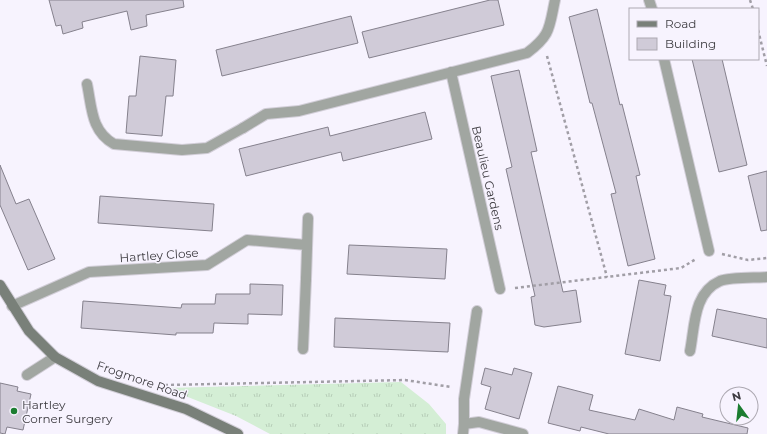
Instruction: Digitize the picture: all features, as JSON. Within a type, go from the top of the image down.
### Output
[{"type":"street","points":[[87,84],[96,128],[106,140],[114,144],[182,150],[207,148],[266,114],[299,111],[527,53],[540,43],[548,32],[555,0]]},
{"type":"street","points":[[664,60],[709,251]]},
{"type":"street","name":"Beaulieu Gardens","points":[[451,72],[500,289]]},
{"type":"street","points":[[303,349],[308,218]]},
{"type":"street","name":"Hartley Close","points":[[12,306],[89,272],[207,265],[247,240],[307,245]]},
{"type":"street","points":[[690,351],[698,305],[705,291],[721,280],[767,277]]},
{"type":"street","name":"Frogmore Road","points":[[0,286],[29,332],[55,357],[98,381],[186,409],[238,434]]},
{"type":"street","points":[[477,311],[466,390],[464,429],[479,422],[523,434]]},
{"type":"street","points":[[27,376],[55,357]]},
{"type":"path","points":[[759,34],[767,66]]},
{"type":"path","points":[[540,43],[548,58],[607,277]]},
{"type":"path","points":[[500,289],[681,268],[709,251],[748,260],[767,258]]},
{"type":"path","points":[[161,385],[405,380],[466,390]]},
{"type":"green space","points":[[401,382],[429,404],[446,424],[446,434],[270,434],[236,416],[165,388]]},
{"type":"building","points":[[49,0],[183,0],[184,7],[146,15],[147,26],[131,30],[127,11],[82,22],[83,28],[63,34],[61,25],[56,26]]},
{"type":"building","points":[[490,0],[498,0],[504,25],[369,58],[362,32]]},
{"type":"building","points":[[597,9],[620,105],[622,104],[640,175],[636,176],[655,259],[628,266],[611,194],[616,193],[592,103],[590,103],[569,17]]},
{"type":"building","points":[[351,16],[358,43],[222,76],[216,50]]},
{"type":"building","points":[[140,56],[176,60],[173,96],[166,96],[162,136],[126,133],[129,96],[136,96]]},
{"type":"building","points":[[692,60],[722,60],[747,165],[719,172]]},
{"type":"building","points":[[519,70],[537,151],[531,152],[563,292],[576,290],[581,322],[544,327],[535,325],[531,297],[535,296],[506,169],[512,167],[491,76]]},
{"type":"building","points":[[425,112],[432,139],[343,161],[341,152],[246,176],[239,149],[328,127],[330,136]]},
{"type":"building","points":[[0,165],[16,204],[29,199],[55,259],[28,270],[0,205]]},
{"type":"building","points":[[767,171],[767,230],[761,231],[748,176]]},
{"type":"building","points":[[100,196],[214,204],[212,231],[98,223]]},
{"type":"building","points":[[349,245],[447,249],[445,279],[347,274]]},
{"type":"building","points":[[639,280],[666,285],[664,295],[671,296],[660,361],[625,354]]},
{"type":"building","points":[[250,284],[283,285],[282,315],[248,314],[248,324],[214,323],[213,333],[176,333],[176,335],[81,328],[83,301],[181,308],[182,304],[215,304],[216,294],[250,294]]},
{"type":"building","points":[[717,309],[767,319],[767,348],[712,336]]},
{"type":"building","points":[[335,318],[450,323],[448,352],[334,347]]},
{"type":"building","points":[[485,368],[512,375],[514,368],[532,373],[519,419],[485,409],[491,387],[481,384]]},
{"type":"building","name":"Hartley Corner Surgery","points":[[0,383],[18,387],[17,391],[31,394],[23,430],[7,427],[5,434],[0,433]]},
{"type":"building","points":[[558,386],[593,395],[589,410],[635,420],[639,409],[674,420],[677,407],[703,414],[702,417],[719,421],[719,426],[740,426],[748,428],[747,434],[609,434],[581,427],[580,431],[548,423]]},
{"type":"place","name":"Hartley Corner Surgery","points":[[14,411]]}]
